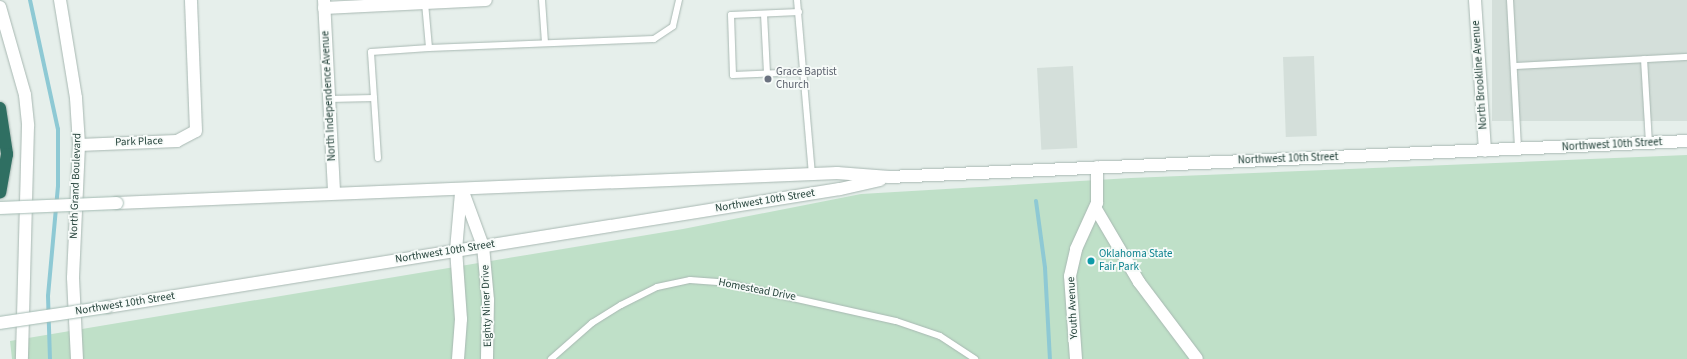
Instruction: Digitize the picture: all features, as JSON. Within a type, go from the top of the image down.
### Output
[{"type":"highway","points":[[0,108],[6,154],[0,192]]},
{"type":"main road","name":"North Grand Boulevard","points":[[60,0],[76,98],[79,145],[73,278],[77,359]]},
{"type":"main road","name":"Park Place","points":[[79,145],[177,141],[196,131],[191,0]]},
{"type":"main road","points":[[324,4],[425,3],[486,0]]},
{"type":"main road","name":"North Brookline Avenue","points":[[1475,0],[1485,150]]},
{"type":"main road","name":"North Independence Avenue","points":[[324,4],[334,193]]},
{"type":"main road","points":[[0,7],[25,95],[28,126],[22,359]]},
{"type":"main road","name":"Northwest 10th Street","points":[[0,208],[812,174],[889,178],[1097,167],[1687,141]]},
{"type":"main road","name":"Youth Avenue","points":[[1076,359],[1070,276],[1076,249],[1096,210],[1097,167]]},
{"type":"main road","name":"Northwest 10th Street","points":[[0,323],[840,189],[889,178]]},
{"type":"main road","points":[[458,359],[461,319],[456,250],[462,189]]},
{"type":"main road","name":"Eighty Niner Drive","points":[[462,189],[483,246],[488,300],[487,359]]},
{"type":"main road","points":[[1096,210],[1139,282],[1197,359]]},
{"type":"lane","points":[[542,0],[545,43]]},
{"type":"lane","points":[[378,158],[371,52],[661,37],[676,23],[679,0]]},
{"type":"lane","points":[[797,0],[812,174]]},
{"type":"lane","points":[[1510,0],[1518,149]]},
{"type":"lane","points":[[425,3],[429,48]]},
{"type":"lane","points":[[799,12],[731,15],[733,75],[804,72]]},
{"type":"lane","points":[[764,14],[767,74]]},
{"type":"lane","points":[[1514,66],[1687,57]]},
{"type":"lane","points":[[1644,59],[1649,143]]},
{"type":"lane","points":[[330,99],[374,98]]},
{"type":"lane","name":"Homestead Drive","points":[[551,359],[592,323],[621,304],[662,285],[690,280],[721,282],[896,321],[940,336],[975,359]]},
{"type":"shaded area","points":[[1492,0],[1687,0],[1687,121],[1492,121]]},
{"type":"shaded area","points":[[1314,56],[1317,136],[1286,137],[1283,57]]},
{"type":"shaded area","points":[[1073,66],[1077,148],[1041,150],[1037,68]]},
{"type":"green space","name":"Oklahoma State Fair Park","points":[[1687,155],[1687,359],[12,359],[10,341],[683,229],[861,194],[1131,178]]},
{"type":"waterway","points":[[30,0],[58,129],[58,186],[48,296],[50,359]]},
{"type":"waterway","points":[[1036,201],[1045,268],[1050,359]]},
{"type":"place","name":"Grace Baptist Church","points":[[768,79]]},
{"type":"place","name":"Oklahoma State Fair Park","points":[[1091,261]]}]
